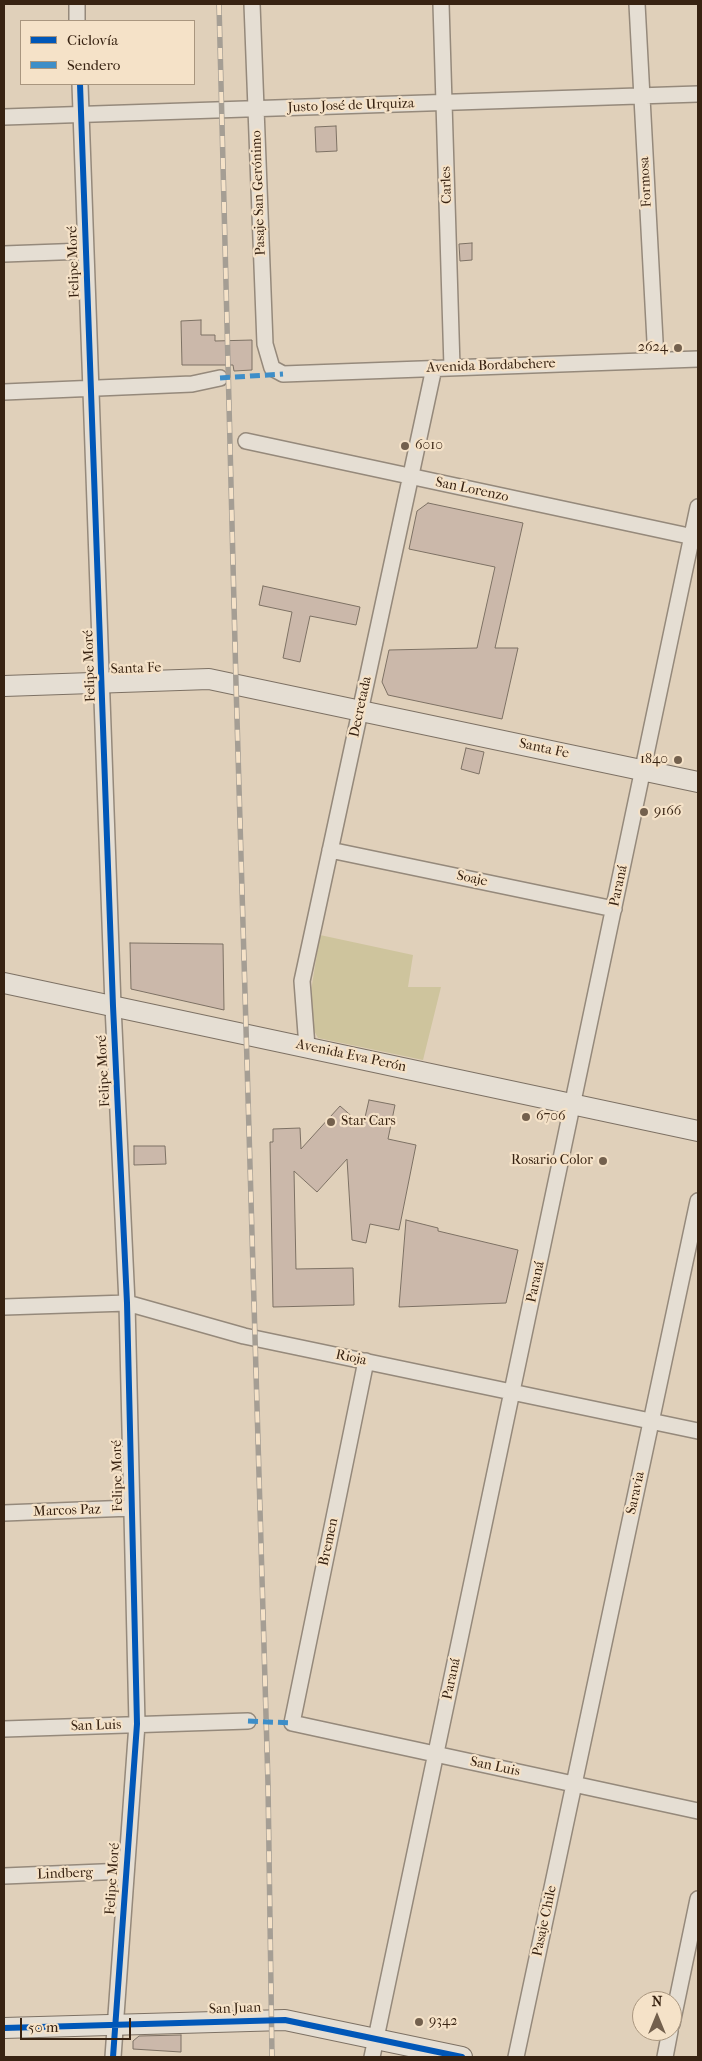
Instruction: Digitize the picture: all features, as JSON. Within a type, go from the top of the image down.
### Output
[{"type":"main road","name":"Santa Fe","points":[[4,686],[209,680],[698,782]]},
{"type":"main road","name":"Avenida Eva Perón","points":[[4,983],[698,1131]]},
{"type":"main road","name":"San Juan","points":[[4,2028],[285,2020],[374,2048],[462,2057]]},
{"type":"street","points":[[76,4],[77,20]]},
{"type":"street","name":"Pasaje San Gerónimo","points":[[252,4],[265,344],[272,368],[283,374]]},
{"type":"street","name":"Carles","points":[[441,4],[452,367]]},
{"type":"street","name":"Formosa","points":[[637,4],[656,360]]},
{"type":"street","name":"Felipe Moré","points":[[80,85],[103,683],[113,1006],[127,1303],[130,1508],[137,1724],[113,2057]]},
{"type":"street","name":"Justo José de Urquiza","points":[[4,117],[698,94]]},
{"type":"street","points":[[4,254],[86,251]]},
{"type":"street","name":"Avenida Bordabehere","points":[[283,374],[698,359]]},
{"type":"street","name":"Decretada","points":[[307,1047],[302,981],[434,368]]},
{"type":"street","points":[[4,392],[192,384],[220,378]]},
{"type":"street","name":"San Lorenzo","points":[[246,441],[695,537]]},
{"type":"street","name":"Paraná","points":[[374,2048],[643,770],[695,537],[698,507]]},
{"type":"street","name":"Soaje","points":[[330,850],[614,909]]},
{"type":"street","name":"Saravia","points":[[574,1784],[698,1201]]},
{"type":"street","name":"Rioja","points":[[4,1307],[127,1303],[244,1336],[698,1431]]},
{"type":"street","name":"Bremen","points":[[292,1724],[366,1361]]},
{"type":"street","name":"Marcos Paz","points":[[4,1513],[130,1508]]},
{"type":"street","name":"San Luis","points":[[4,1729],[248,1721]]},
{"type":"street","name":"San Luis","points":[[292,1724],[698,1811]]},
{"type":"street","name":"Pasaje Chile","points":[[516,2057],[574,1784]]},
{"type":"street","name":"Lindberg","points":[[4,1876],[126,1871]]},
{"type":"street","points":[[679,1991],[698,1899]]},
{"type":"street","points":[[665,2057],[668,2041]]},
{"type":"shaded area","points":[[320,935],[413,955],[408,987],[441,987],[423,1060],[318,1038],[312,1027],[311,991]]},
{"type":"building","points":[[336,126],[337,151],[316,152],[315,127]]},
{"type":"building","points":[[472,243],[472,260],[460,261],[459,244]]},
{"type":"building","points":[[201,320],[201,335],[215,335],[215,341],[252,340],[252,370],[234,371],[233,365],[182,365],[181,321]]},
{"type":"building","points":[[428,503],[523,523],[495,648],[518,648],[502,719],[388,695],[382,682],[389,650],[477,648],[495,567],[409,549],[417,511]]},
{"type":"building","points":[[263,586],[360,607],[356,625],[310,616],[300,662],[283,658],[292,612],[259,605]]},
{"type":"building","points":[[466,748],[484,752],[479,774],[461,769]]},
{"type":"building","points":[[130,943],[223,944],[224,1010],[131,989]]},
{"type":"building","points":[[369,1100],[395,1105],[388,1139],[416,1145],[399,1230],[370,1224],[366,1243],[352,1240],[347,1159],[317,1192],[294,1171],[296,1269],[353,1268],[354,1305],[273,1307],[270,1142],[273,1142],[273,1129],[300,1128],[301,1149],[340,1106],[363,1126]]},
{"type":"building","points":[[134,1146],[165,1146],[166,1164],[134,1165]]},
{"type":"building","points":[[406,1220],[438,1228],[438,1231],[518,1250],[506,1303],[399,1307]]},
{"type":"building","points":[[181,2035],[181,2052],[133,2049],[133,2041],[139,2036]]},
{"type":"railway","points":[[219,4],[236,684],[268,1784],[272,2057]]},
{"type":"marked path","points":[[220,378],[283,374]]},
{"type":"marked path","points":[[248,1721],[292,1723]]},
{"type":"cycle path","points":[[80,85],[113,1006],[127,1303],[137,1724],[113,2057]]},
{"type":"cycle path","points":[[4,2028],[285,2020],[462,2057]]},
{"type":"place","name":"2624","points":[[678,348]]},
{"type":"place","name":"6010","points":[[405,446]]},
{"type":"place","name":"1840","points":[[678,760]]},
{"type":"place","name":"9166","points":[[644,812]]},
{"type":"place","name":"6706","points":[[526,1117]]},
{"type":"place","name":"Star Cars","points":[[331,1122]]},
{"type":"place","name":"Rosario Color","points":[[603,1161]]},
{"type":"place","name":"9342","points":[[419,2022]]}]
